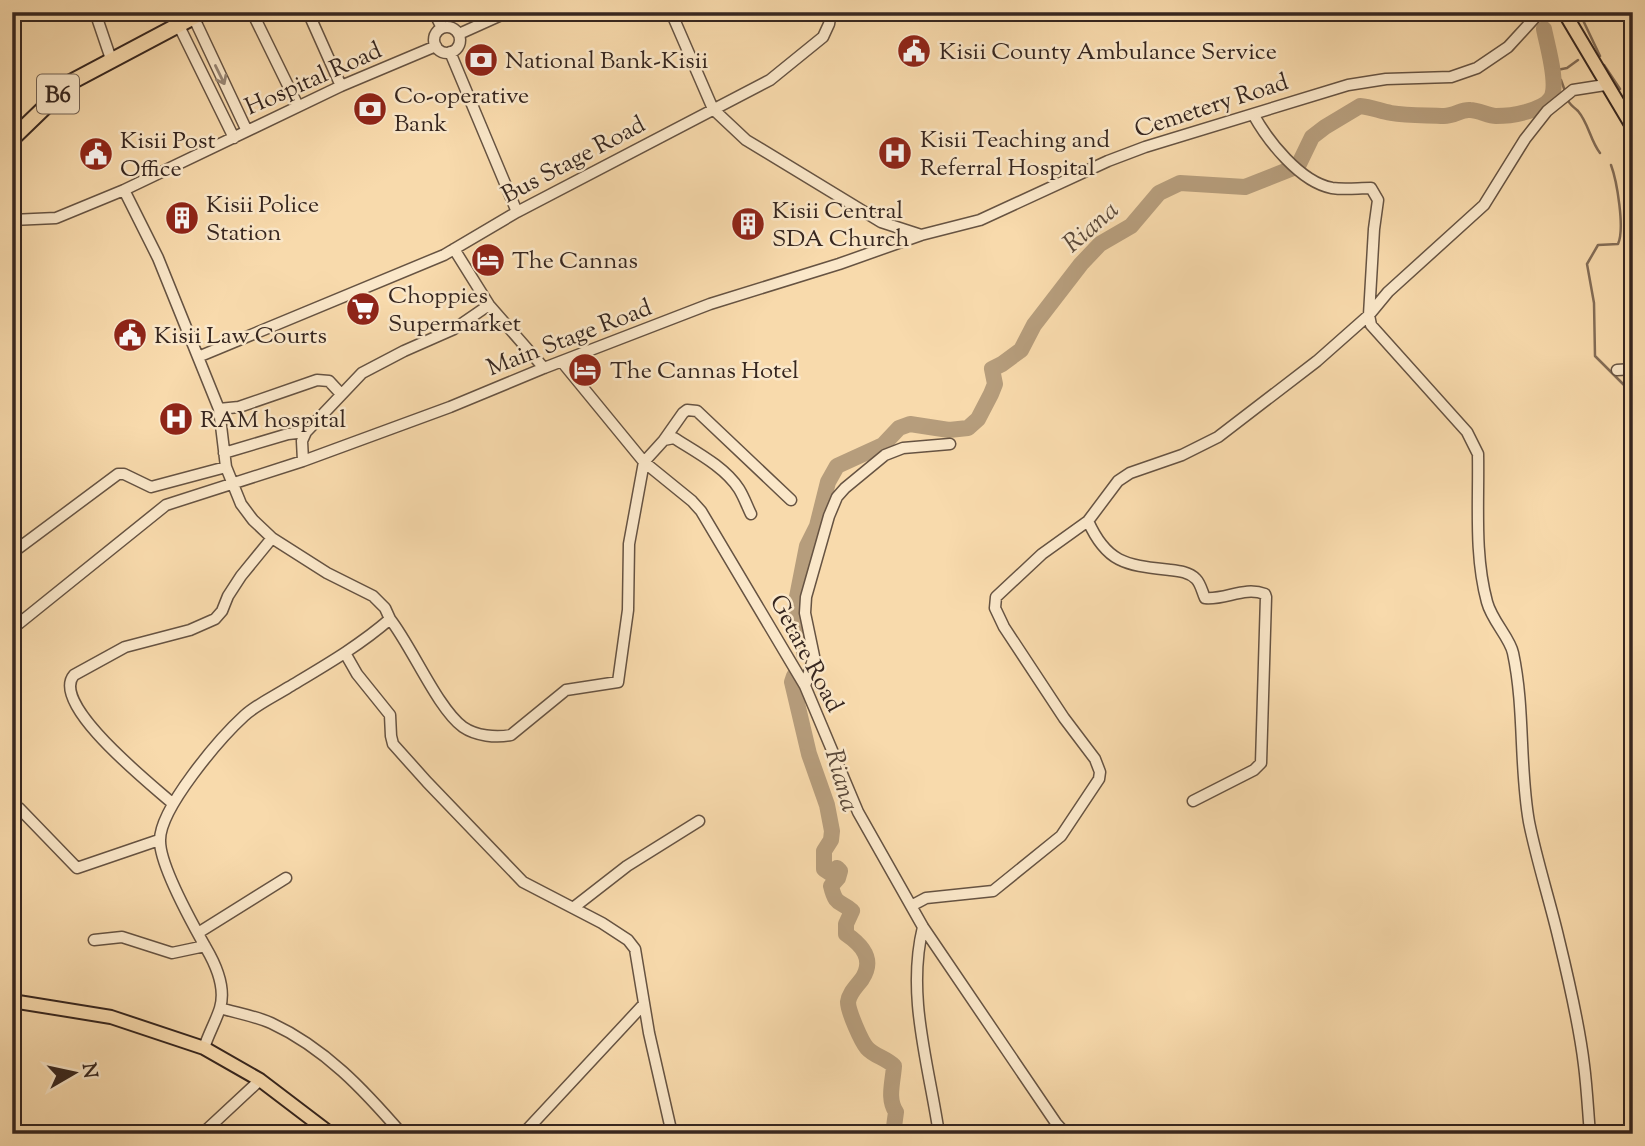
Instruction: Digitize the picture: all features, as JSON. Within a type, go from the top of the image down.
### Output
[{"type":"highway","name":"B6","points":[[12,139],[71,82],[196,14]]},
{"type":"main road","points":[[1564,12],[1633,128]]},
{"type":"main road","points":[[12,1001],[111,1017],[204,1048],[260,1080],[331,1134]]},
{"type":"street","points":[[95,12],[112,62]]},
{"type":"street","points":[[252,12],[298,106]]},
{"type":"street","points":[[308,12],[341,86]]},
{"type":"street","points":[[434,12],[442,28]]},
{"type":"street","points":[[459,34],[508,12]]},
{"type":"street","points":[[671,12],[713,109],[746,140],[881,222],[921,235]]},
{"type":"street","name":"Bus Stage Road","points":[[198,357],[454,249],[517,212],[770,80],[823,37],[831,12]]},
{"type":"street","name":"Cemetery Road","points":[[921,235],[980,220],[1108,161],[1348,85],[1386,79],[1451,77],[1477,68],[1508,47],[1540,12]]},
{"type":"street","points":[[196,14],[247,131]]},
{"type":"street","points":[[178,26],[234,138]]},
{"type":"street","points":[[450,27],[459,34],[459,45],[450,52],[442,51],[436,46],[435,34],[442,28],[450,27]]},
{"type":"street","name":"Hospital Road","points":[[12,220],[56,218],[124,190],[341,86],[436,46]]},
{"type":"street","points":[[450,52],[517,212]]},
{"type":"street","points":[[911,906],[926,898],[993,891],[1061,836],[1099,779],[1096,759],[1064,718],[1004,627],[994,603],[996,597],[1041,554],[1088,521],[1118,481],[1130,473],[1182,455],[1217,437],[1317,361],[1484,205],[1525,139],[1547,111],[1573,90],[1605,85]]},
{"type":"street","points":[[1253,114],[1264,134],[1279,151],[1318,183],[1330,187],[1371,188],[1376,192],[1378,200],[1369,315],[1373,329],[1467,432],[1478,454],[1482,579],[1491,616],[1513,652],[1528,818],[1575,1012],[1584,1065],[1590,1134]]},
{"type":"street","points":[[124,190],[158,258],[219,410],[226,467],[241,504],[272,538],[327,573],[373,596],[385,608],[452,716],[461,726],[478,734],[510,735],[566,690],[615,684],[619,679],[628,610],[629,544],[644,462],[687,410],[697,411],[791,500]]},
{"type":"street","name":"Main Stage Road","points":[[12,629],[166,505],[303,461],[450,407],[710,304],[921,235]]},
{"type":"street","points":[[454,249],[489,305],[544,368]]},
{"type":"street","points":[[303,461],[302,441],[306,432],[362,373],[454,329],[489,305]]},
{"type":"street","name":"Getare Road","points":[[562,362],[644,462],[692,500],[701,511],[805,685],[858,812],[923,927],[976,1008],[1066,1134]]},
{"type":"street","points":[[1617,370],[1633,369]]},
{"type":"street","points":[[219,410],[239,407],[317,380],[329,381],[341,394]]},
{"type":"street","points":[[224,453],[306,432]]},
{"type":"street","points":[[664,440],[674,438],[729,477],[739,489],[751,514]]},
{"type":"street","points":[[805,685],[814,656],[805,613],[806,597],[837,497],[885,455],[903,448],[950,444]]},
{"type":"street","points":[[12,553],[118,474],[151,486],[226,467]]},
{"type":"street","points":[[1088,521],[1100,544],[1113,557],[1125,564],[1187,573],[1197,580],[1205,598],[1213,599],[1242,591],[1265,594],[1261,763],[1254,770],[1193,801]]},
{"type":"street","points":[[172,803],[107,745],[92,727],[72,695],[68,686],[70,680],[74,675],[125,648],[190,630],[215,619],[241,576],[272,538]]},
{"type":"street","points":[[204,1048],[220,1008],[219,976],[161,854],[159,840],[166,816],[172,803],[245,715],[345,653],[390,619]]},
{"type":"street","points":[[345,653],[357,674],[390,715],[393,744],[523,882],[619,933],[635,949],[649,1033],[672,1134]]},
{"type":"street","points":[[19,808],[77,868],[159,840]]},
{"type":"street","points":[[573,908],[627,866],[699,821]]},
{"type":"street","points":[[198,933],[286,878]]},
{"type":"street","points":[[923,927],[917,951],[919,1014],[939,1134]]},
{"type":"street","points":[[94,940],[122,937],[172,953],[205,946]]},
{"type":"street","points":[[523,1134],[644,1004]]},
{"type":"street","points":[[220,1008],[269,1022],[307,1044],[350,1077],[402,1134]]},
{"type":"street","points":[[202,1134],[260,1080]]},
{"type":"waterway","points":[[1581,16],[1600,56]]},
{"type":"waterway","name":"Riana","points":[[804,654],[795,607],[807,546],[817,526],[828,482],[837,466],[883,445],[899,428],[910,424],[949,430],[968,428],[978,419],[991,394],[995,384],[992,369],[1021,350],[1034,325],[1081,264],[1100,244],[1131,226],[1159,193],[1180,183],[1245,187],[1298,166],[1312,137],[1360,106],[1398,114],[1444,116],[1467,110],[1496,116],[1534,109],[1547,103],[1553,92],[1553,74],[1544,29]]},
{"type":"waterway","points":[[1552,71],[1567,68],[1578,60]]},
{"type":"waterway","points":[[1604,65],[1620,89]]},
{"type":"waterway","points":[[1553,77],[1561,80],[1565,91]]},
{"type":"waterway","points":[[1567,98],[1582,116],[1600,153]]},
{"type":"waterway","points":[[1611,165],[1619,205],[1620,237],[1618,244],[1598,245],[1587,264],[1594,303],[1595,356],[1633,394]]},
{"type":"waterway","name":"Riana","points":[[794,676],[792,682],[809,754],[827,805],[832,831],[831,840],[824,851],[824,869],[830,873],[837,868],[840,871],[831,886],[833,893],[837,900],[852,911],[846,924],[846,934],[862,948],[867,959],[866,972],[848,1002],[855,1026],[867,1048],[894,1066],[891,1096],[896,1112],[896,1134]]},
{"type":"place","name":"Kisii County Ambulance Service","points":[[914,51]]},
{"type":"place","name":"National Bank-Kisii","points":[[481,60]]},
{"type":"place","name":"Co-operative Bank","points":[[370,109]]},
{"type":"place","name":"Kisii Teaching and Referral Hospital","points":[[895,153]]},
{"type":"place","name":"Kisii Post Office","points":[[96,154]]},
{"type":"place","name":"Kisii Police Station","points":[[182,218]]},
{"type":"place","name":"Kisii Central SDA Church","points":[[748,224]]},
{"type":"place","name":"The Cannas","points":[[488,260]]},
{"type":"place","name":"Choppies Supermarket","points":[[363,309]]},
{"type":"place","name":"Kisii Law Courts","points":[[130,335]]},
{"type":"place","name":"The Cannas Hotel","points":[[585,370]]},
{"type":"place","name":"RAM hospital","points":[[176,419]]}]
